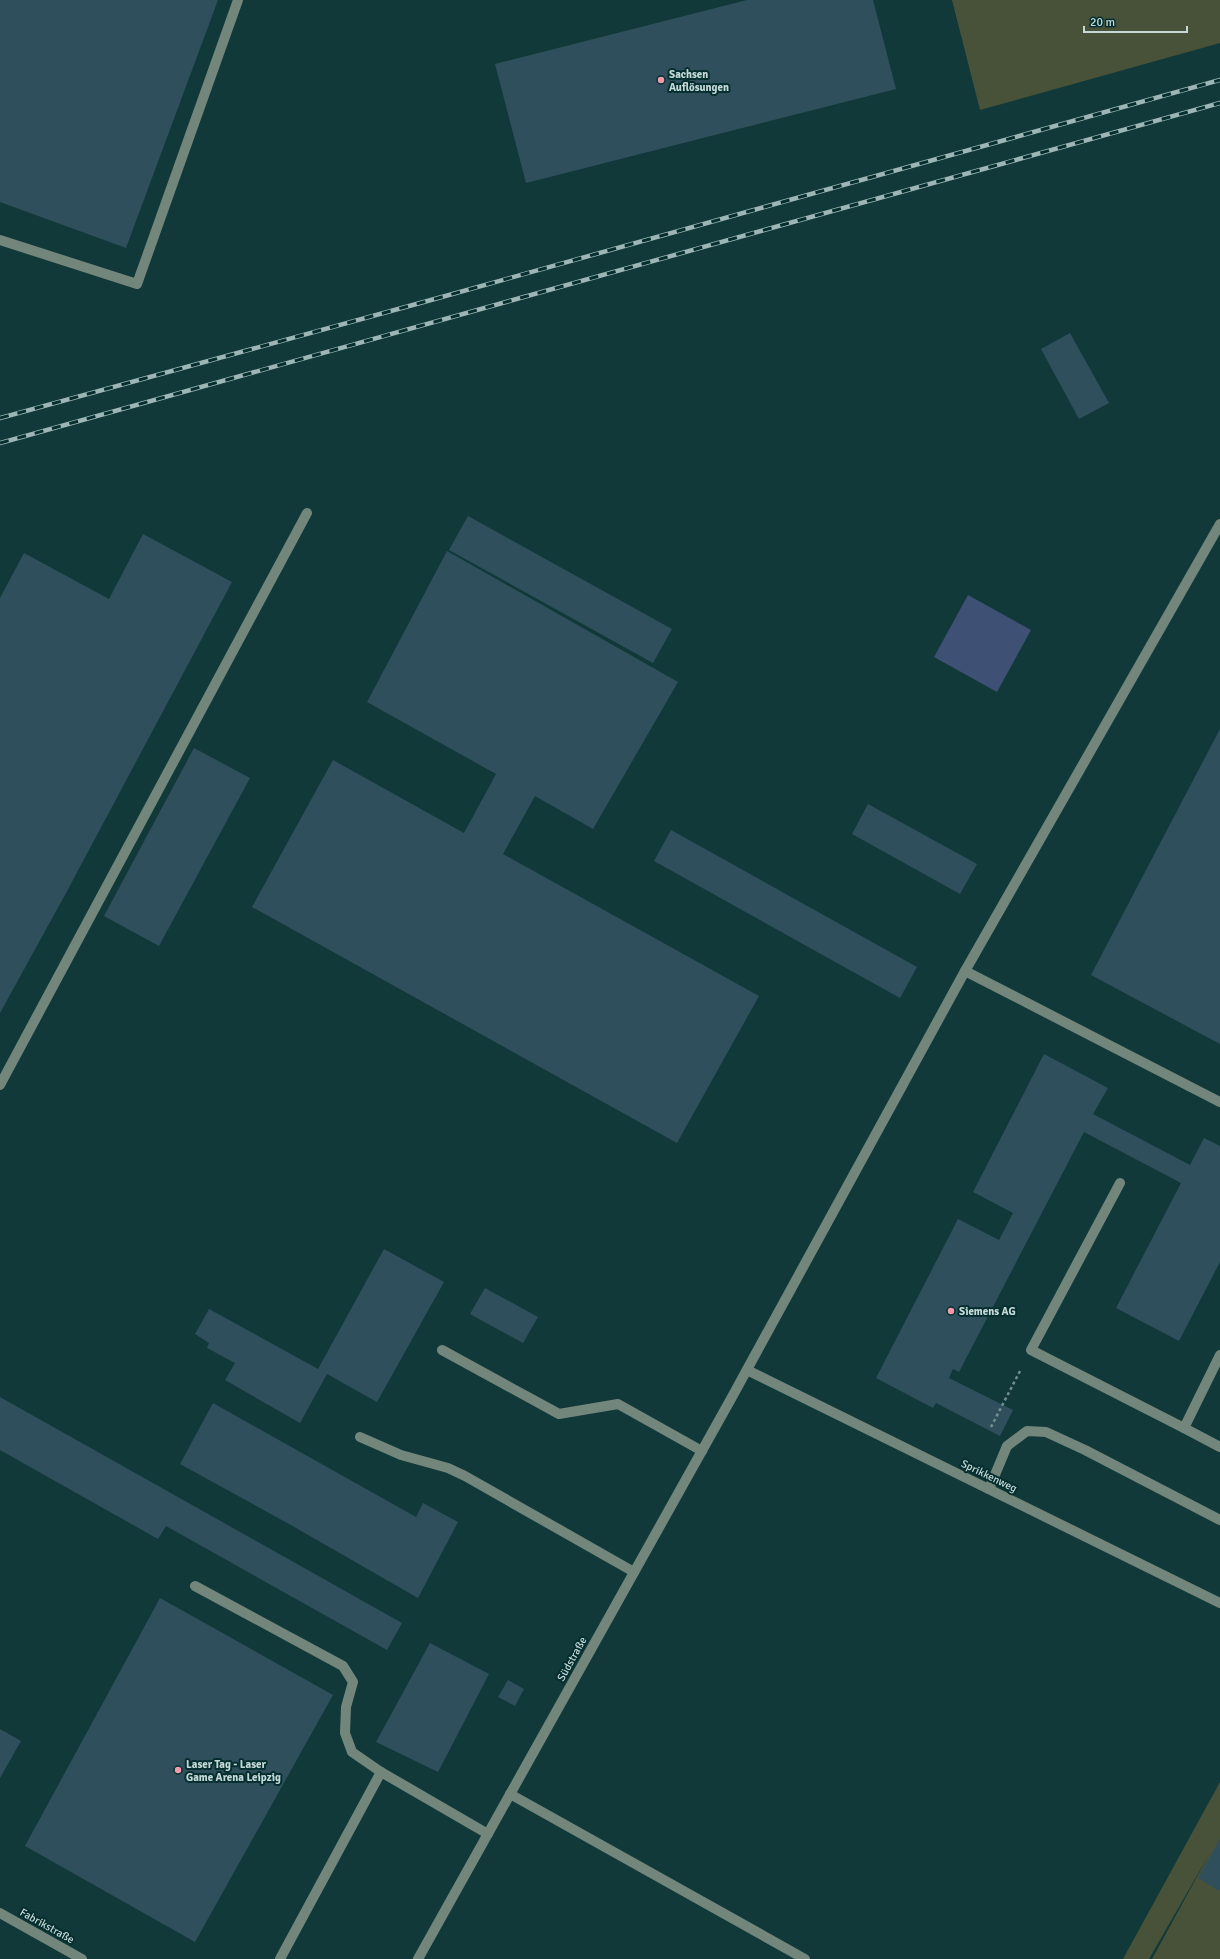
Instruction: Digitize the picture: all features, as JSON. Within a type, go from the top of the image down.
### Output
[{"type":"street","points":[[0,240],[137,284],[238,0]]},
{"type":"street","points":[[0,1085],[307,513]]},
{"type":"street","name":"Südstraße","points":[[418,1959],[747,1370],[965,971],[1220,524]]},
{"type":"street","points":[[965,971],[1220,1102]]},
{"type":"street","points":[[1120,1183],[1031,1350],[1220,1447]]},
{"type":"street","points":[[442,1350],[559,1414],[618,1404],[702,1451]]},
{"type":"street","points":[[1184,1428],[1220,1355]]},
{"type":"street","name":"Sprikkenweg","points":[[747,1370],[1220,1603]]},
{"type":"street","points":[[989,1489],[1007,1446],[1027,1431],[1046,1432],[1085,1450],[1220,1520]]},
{"type":"street","points":[[360,1437],[401,1455],[448,1468],[465,1476],[634,1572]]},
{"type":"street","points":[[194,1586],[343,1666],[353,1682],[346,1707],[345,1733],[352,1752],[381,1772],[488,1834]]},
{"type":"street","points":[[280,1959],[381,1772]]},
{"type":"street","points":[[510,1794],[805,1959]]},
{"type":"street","name":"Fabrikstraße","points":[[0,1913],[82,1959]]},
{"type":"path","points":[[988,1433],[1031,1350]]},
{"type":"green space","points":[[952,0],[1220,0],[1220,43],[980,110]]},
{"type":"green space","points":[[1220,1782],[1220,1959],[1152,1959],[1210,1853],[1149,1959],[1123,1959]]},
{"type":"water","points":[[968,595],[1031,630],[997,692],[934,657]]},
{"type":"building","points":[[0,0],[218,0],[126,248],[0,202]]},
{"type":"building","points":[[747,0],[873,0],[896,89],[526,183],[495,64]]},
{"type":"building","points":[[1070,333],[1109,403],[1079,419],[1041,349]]},
{"type":"building","points":[[468,516],[672,629],[653,663],[449,550]]},
{"type":"building","points":[[143,534],[232,582],[66,893],[0,1013],[0,598],[24,553],[109,599]]},
{"type":"building","points":[[447,551],[678,682],[593,829],[535,796],[503,854],[759,996],[677,1143],[252,907],[333,760],[464,833],[496,774],[367,702]]},
{"type":"building","points":[[1220,729],[1220,1044],[1091,975]]},
{"type":"building","points":[[194,748],[250,778],[159,946],[104,916]]},
{"type":"building","points":[[868,804],[977,864],[960,894],[852,834]]},
{"type":"building","points":[[671,830],[917,967],[900,998],[654,861]]},
{"type":"building","points":[[1044,1054],[1108,1088],[1093,1114],[1190,1165],[1204,1138],[1220,1146],[1220,1262],[1179,1341],[1116,1308],[1181,1183],[1084,1132],[959,1372],[953,1369],[949,1378],[1013,1410],[1000,1436],[936,1403],[933,1408],[876,1378],[958,1219],[999,1240],[1013,1213],[973,1192]]},
{"type":"building","points":[[384,1249],[444,1282],[377,1402],[327,1374],[300,1423],[225,1380],[235,1363],[207,1348],[209,1343],[195,1334],[209,1309],[318,1369]]},
{"type":"building","points":[[485,1288],[538,1317],[523,1343],[470,1314]]},
{"type":"building","points":[[0,1397],[402,1623],[387,1650],[166,1526],[158,1539],[0,1450]]},
{"type":"building","points":[[213,1403],[416,1517],[423,1503],[458,1522],[418,1598],[180,1464]]},
{"type":"building","name":"Laser Tag - Laser Game Arena Leipzig","points":[[160,1598],[333,1695],[195,1942],[25,1846]]},
{"type":"building","points":[[430,1643],[489,1674],[438,1772],[376,1742]]},
{"type":"building","points":[[508,1680],[524,1689],[515,1706],[498,1697]]},
{"type":"building","points":[[0,1729],[21,1741],[0,1778]]},
{"type":"building","points":[[1220,1839],[1220,1888],[1219,1891],[1198,1878]]},
{"type":"railway","points":[[0,418],[431,300],[1220,80]]},
{"type":"railway","points":[[0,443],[1220,103]]},
{"type":"place","name":"Sachsen Auflösungen","points":[[661,80]]},
{"type":"place","name":"Siemens AG","points":[[951,1311]]},
{"type":"place","name":"Laser Tag - Laser Game Arena Leipzig","points":[[178,1770]]}]
